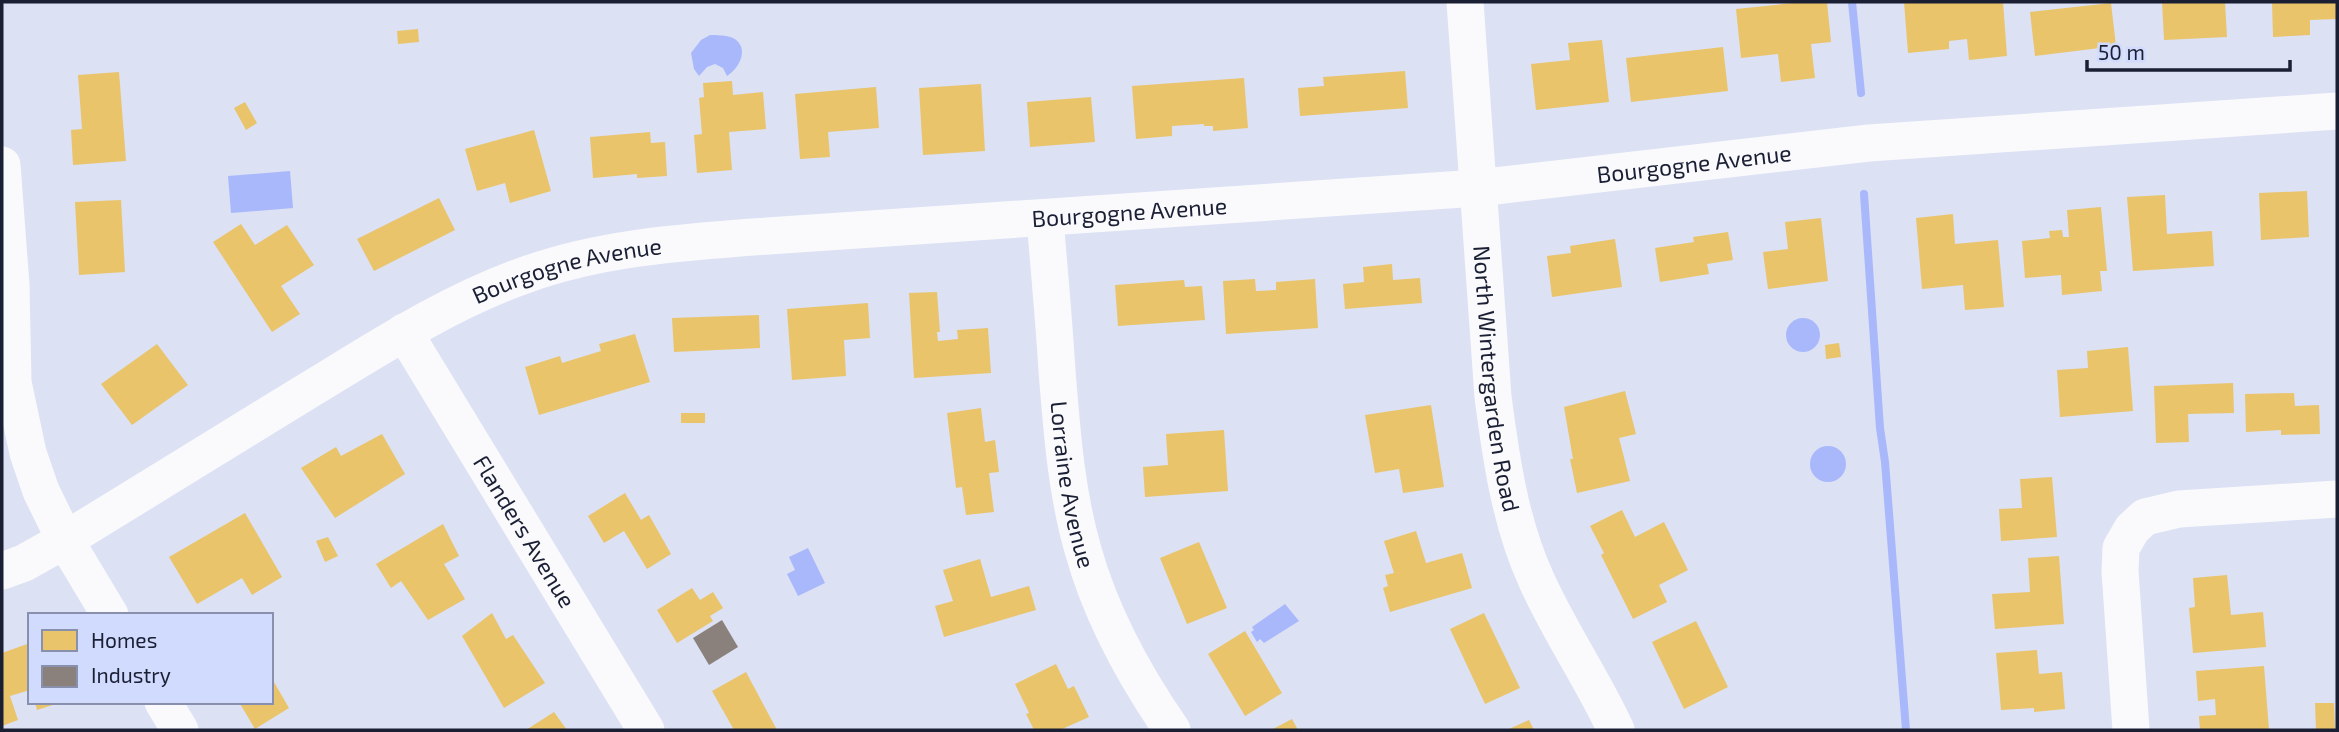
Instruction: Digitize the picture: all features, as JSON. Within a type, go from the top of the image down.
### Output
[{"type":"street","name":"North Wintergarden Road","points":[[1465,2],[1493,397],[1514,518],[1534,576],[1616,730]]},
{"type":"street","name":"Bourgogne Avenue","points":[[2,571],[24,563],[65,540],[404,332],[472,296],[528,274],[593,255],[685,242],[1478,188],[1869,143],[2337,111]]},
{"type":"street","points":[[2,165],[11,285],[13,382],[28,453],[41,491],[65,540],[109,613]]},
{"type":"street","name":"Lorraine Avenue","points":[[1045,218],[1060,416],[1069,492],[1083,551],[1103,609],[1130,664],[1172,730]]},
{"type":"street","name":"Flanders Avenue","points":[[404,332],[646,730]]},
{"type":"street","points":[[2131,730],[2120,570],[2121,548],[2132,529],[2145,517],[2179,509],[2337,499]]},
{"type":"street","points":[[164,704],[180,730]]},
{"type":"water","points":[[710,35],[733,38],[741,47],[739,63],[727,76],[723,68],[715,64],[707,67],[699,76],[694,69],[691,53],[701,40]]},
{"type":"water","points":[[290,171],[293,208],[231,213],[228,176]]},
{"type":"water","points":[[1803,318],[1815,323],[1820,335],[1815,347],[1803,352],[1791,347],[1786,335],[1791,323]]},
{"type":"water","points":[[1828,446],[1841,451],[1846,464],[1841,477],[1828,482],[1815,477],[1810,464],[1815,451]]},
{"type":"water","points":[[808,548],[825,583],[798,596],[787,574],[795,570],[789,557]]},
{"type":"water","points":[[1285,604],[1299,621],[1264,643],[1260,639],[1257,642],[1251,632],[1254,630],[1252,627]]},
{"type":"building: Homes","points":[[1827,2],[1831,42],[1811,44],[1815,78],[1781,82],[1778,54],[1741,58],[1736,9]]},
{"type":"building: Homes","points":[[1904,2],[2003,2],[2007,56],[1969,60],[1967,39],[1949,41],[1949,49],[1908,53]]},
{"type":"building: Homes","points":[[2162,2],[2225,2],[2227,37],[2164,40]]},
{"type":"building: Homes","points":[[2272,2],[2337,2],[2337,19],[2310,20],[2310,35],[2273,37]]},
{"type":"building: Homes","points":[[2111,3],[2116,46],[2035,56],[2030,12]]},
{"type":"building: Homes","points":[[418,29],[419,42],[398,44],[397,31]]},
{"type":"building: Homes","points":[[1602,40],[1609,102],[1536,110],[1531,64],[1570,60],[1568,43]]},
{"type":"building: Homes","points":[[1723,47],[1728,91],[1631,102],[1626,58]]},
{"type":"building: Homes","points":[[1405,71],[1408,108],[1300,116],[1298,88],[1324,86],[1323,77]]},
{"type":"building: Homes","points":[[119,72],[126,161],[73,165],[71,130],[82,129],[78,75]]},
{"type":"building: Homes","points":[[1244,78],[1248,128],[1213,131],[1213,126],[1204,124],[1172,126],[1172,136],[1136,139],[1132,86]]},
{"type":"building: Homes","points":[[732,81],[733,95],[763,92],[766,129],[729,132],[732,170],[697,173],[694,135],[702,134],[699,98],[704,97],[703,83]]},
{"type":"building: Homes","points":[[981,84],[985,151],[923,155],[919,88]]},
{"type":"building: Homes","points":[[876,87],[879,128],[828,132],[830,157],[800,159],[795,94]]},
{"type":"building: Homes","points":[[1091,97],[1095,142],[1030,147],[1027,102]]},
{"type":"building: Homes","points":[[245,102],[257,123],[246,130],[234,108]]},
{"type":"building: Homes","points":[[534,130],[551,191],[510,203],[505,183],[477,191],[465,149]]},
{"type":"building: Homes","points":[[650,132],[651,143],[665,142],[667,176],[637,178],[637,174],[593,178],[590,137]]},
{"type":"building: Homes","points":[[2307,191],[2309,237],[2261,240],[2259,193]]},
{"type":"building: Homes","points":[[2165,195],[2167,234],[2212,231],[2214,266],[2133,271],[2127,197]]},
{"type":"building: Homes","points":[[439,198],[455,230],[374,271],[357,239]]},
{"type":"building: Homes","points":[[121,200],[125,272],[79,275],[75,202]]},
{"type":"building: Homes","points":[[2101,207],[2107,271],[2100,271],[2102,291],[2062,295],[2061,275],[2025,278],[2022,241],[2050,238],[2049,231],[2062,230],[2063,237],[2069,237],[2067,210]]},
{"type":"building: Homes","points":[[1953,214],[1955,244],[1998,240],[2004,307],[1965,310],[1963,285],[1922,289],[1916,218]]},
{"type":"building: Homes","points":[[1821,218],[1828,281],[1768,289],[1763,252],[1788,249],[1785,222]]},
{"type":"building: Homes","points":[[241,224],[255,245],[287,225],[314,265],[281,286],[300,314],[272,332],[213,242]]},
{"type":"building: Homes","points":[[1728,232],[1733,260],[1707,264],[1709,274],[1660,282],[1655,248],[1694,242],[1693,237]]},
{"type":"building: Homes","points":[[1615,239],[1622,287],[1552,297],[1547,256],[1571,253],[1570,246]]},
{"type":"building: Homes","points":[[1392,264],[1393,280],[1420,278],[1422,303],[1345,309],[1343,284],[1364,282],[1363,267]]},
{"type":"building: Homes","points":[[1255,279],[1256,291],[1276,290],[1276,282],[1315,279],[1318,328],[1226,334],[1223,281]]},
{"type":"building: Homes","points":[[1184,280],[1185,287],[1202,286],[1205,320],[1118,326],[1115,285]]},
{"type":"building: Homes","points":[[937,292],[940,332],[937,332],[938,341],[958,339],[957,330],[988,328],[991,373],[914,378],[909,293]]},
{"type":"building: Homes","points":[[868,303],[870,338],[844,340],[846,376],[792,380],[787,309]]},
{"type":"building: Homes","points":[[759,315],[760,348],[674,352],[672,318]]},
{"type":"building: Homes","points":[[635,334],[650,382],[539,415],[525,367],[560,356],[562,363],[601,351],[599,344]]},
{"type":"building: Homes","points":[[1839,343],[1841,357],[1826,359],[1825,345]]},
{"type":"building: Homes","points":[[157,344],[188,385],[132,425],[101,384]]},
{"type":"building: Homes","points":[[2128,347],[2133,411],[2060,417],[2057,370],[2088,368],[2087,351]]},
{"type":"building: Homes","points":[[2233,383],[2234,413],[2188,414],[2189,442],[2156,443],[2154,386]]},
{"type":"building: Homes","points":[[1625,391],[1636,434],[1619,438],[1630,481],[1577,493],[1564,407]]},
{"type":"building: Homes","points":[[2294,393],[2295,406],[2319,405],[2320,434],[2281,435],[2281,430],[2246,432],[2245,394]]},
{"type":"building: Homes","points":[[1431,405],[1444,487],[1403,493],[1399,469],[1375,473],[1365,415]]},
{"type":"building: Homes","points":[[981,408],[985,442],[995,440],[999,472],[989,473],[994,512],[966,515],[962,487],[956,488],[947,413]]},
{"type":"building: Homes","points":[[681,413],[705,413],[705,423],[681,423]]},
{"type":"building: Homes","points":[[1224,430],[1228,491],[1145,497],[1143,467],[1168,465],[1166,434]]},
{"type":"building: Homes","points":[[382,434],[405,474],[335,518],[301,468],[336,447],[341,456]]},
{"type":"building: Homes","points":[[2052,477],[2057,537],[2001,541],[1999,509],[2022,508],[2020,479]]},
{"type":"building: Homes","points":[[625,493],[641,520],[649,515],[671,554],[647,569],[624,531],[604,543],[588,516]]},
{"type":"building: Homes","points":[[1622,510],[1635,537],[1664,522],[1688,570],[1659,585],[1667,602],[1633,619],[1601,555],[1604,553],[1590,526]]},
{"type":"building: Homes","points":[[245,513],[282,577],[252,595],[242,578],[197,604],[169,557]]},
{"type":"building: Homes","points":[[443,524],[459,556],[444,564],[465,599],[428,620],[401,581],[391,588],[376,564]]},
{"type":"building: Homes","points":[[1416,531],[1426,563],[1462,553],[1472,588],[1390,612],[1383,588],[1388,586],[1385,575],[1394,573],[1384,541]]},
{"type":"building: Homes","points":[[328,537],[338,556],[325,562],[316,541]]},
{"type":"building: Homes","points":[[1199,542],[1227,608],[1187,624],[1160,558]]},
{"type":"building: Homes","points":[[2059,556],[2064,624],[1995,629],[1992,594],[2030,592],[2028,558]]},
{"type":"building: Homes","points":[[980,559],[991,597],[1029,586],[1036,610],[944,637],[935,606],[953,601],[943,570]]},
{"type":"building: Homes","points":[[2227,575],[2231,615],[2263,612],[2266,647],[2193,653],[2189,608],[2195,607],[2193,578]]},
{"type":"building: Homes","points":[[692,588],[700,600],[713,592],[723,608],[710,616],[713,621],[677,643],[657,610]]},
{"type":"building: Homes","points":[[492,613],[506,639],[513,635],[545,683],[504,708],[462,636]]},
{"type":"building: Homes","points":[[1484,613],[1520,688],[1485,704],[1450,629]]},
{"type":"building: Homes","points":[[1696,621],[1728,687],[1684,709],[1652,642]]},
{"type":"building: Homes","points":[[1245,631],[1282,693],[1245,716],[1208,654]]},
{"type":"building: Homes","points":[[28,644],[28,691],[10,696],[18,720],[2,726],[2,653]]},
{"type":"building: Homes","points":[[2037,650],[2039,674],[2062,672],[2065,709],[2034,712],[2034,708],[2001,710],[1996,653]]},
{"type":"building: Homes","points":[[1056,664],[1068,689],[1074,686],[1089,717],[1060,730],[1034,730],[1015,684]]},
{"type":"building: Homes","points":[[2264,666],[2269,730],[2200,730],[2199,716],[2216,715],[2215,699],[2198,701],[2196,671]]},
{"type":"building: Homes","points":[[746,672],[777,730],[734,730],[712,691]]},
{"type":"building: Homes","points":[[273,680],[289,708],[255,729],[240,704],[273,704]]},
{"type":"building: Homes","points":[[2315,703],[2334,703],[2335,730],[2316,730]]},
{"type":"building: Homes","points":[[36,704],[56,704],[37,710]]},
{"type":"building: Homes","points":[[554,712],[567,730],[526,730]]},
{"type":"building: Homes","points":[[1292,719],[1298,730],[1271,730]]},
{"type":"building: Homes","points":[[1529,720],[1534,730],[1507,730]]},
{"type":"building: Industry","points":[[722,620],[738,647],[709,665],[693,638]]},
{"type":"waterway","points":[[1852,2],[1861,93]]},
{"type":"waterway","points":[[1864,194],[1880,428],[1906,730]]}]
